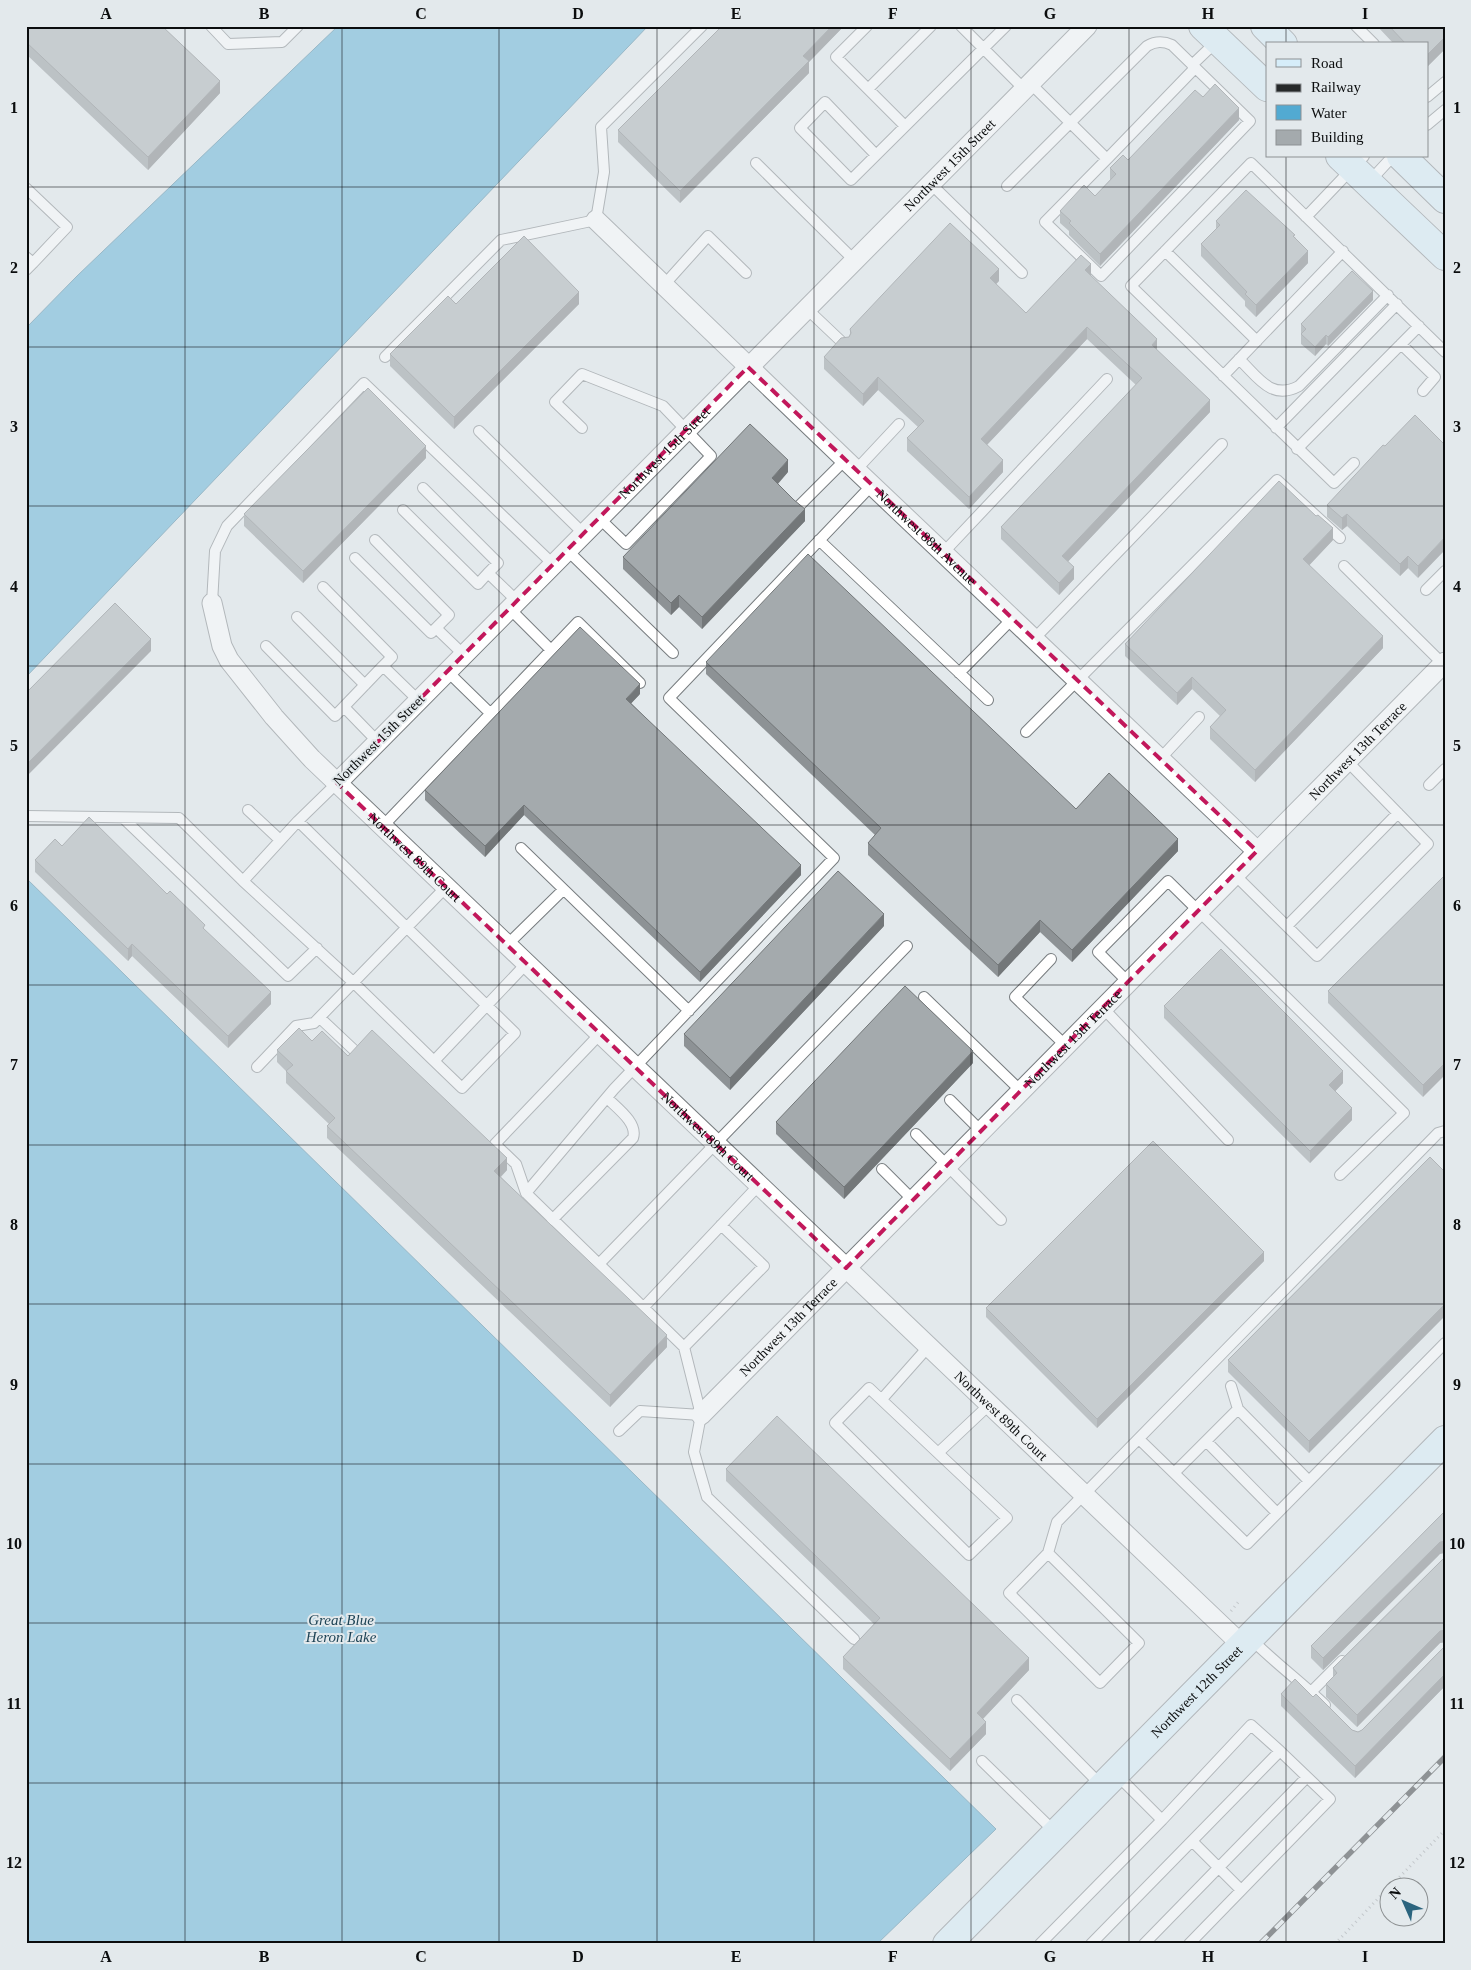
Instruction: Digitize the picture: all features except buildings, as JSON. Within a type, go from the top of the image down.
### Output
[{"type":"main road","points":[[1265,26],[1281,42]]},
{"type":"main road","points":[[1211,33],[1266,86]]},
{"type":"main road","points":[[1403,158],[1445,199]]},
{"type":"main road","points":[[1356,166],[1445,256]]},
{"type":"main road","name":"Northwest 12th Street","points":[[947,1944],[1445,1440]]},
{"type":"street","name":"Northwest 15th Street","points":[[337,783],[1087,26]]},
{"type":"street","name":"Northwest 88th Avenue","points":[[596,220],[850,465],[1257,851]]},
{"type":"street","name":"Northwest 89th Court","points":[[212,603],[222,646],[229,660],[287,733],[382,827],[1084,1494],[1246,1641]]},
{"type":"street","name":"Northwest 13th Terrace","points":[[701,1415],[1444,663]]},
{"type":"lane","points":[[211,26],[228,44],[282,42],[298,26]]},
{"type":"lane","points":[[385,357],[500,240],[596,220],[604,172],[601,127],[702,26]]},
{"type":"lane","points":[[867,26],[836,57],[905,126]]},
{"type":"lane","points":[[868,89],[931,26]]},
{"type":"lane","points":[[961,26],[983,49],[1069,122],[1107,159]]},
{"type":"lane","points":[[876,155],[825,102],[800,128],[851,180],[1006,26]]},
{"type":"lane","points":[[1356,26],[1372,42]]},
{"type":"lane","points":[[1007,186],[1069,122],[1148,46],[1153,43],[1166,42],[1172,45],[1194,67],[1250,121],[1101,276],[1045,222],[1194,67],[1211,33]]},
{"type":"lane","points":[[1428,96],[1445,82]]},
{"type":"lane","points":[[1428,124],[1445,110]]},
{"type":"lane","points":[[1306,217],[1356,166],[1386,158]]},
{"type":"lane","points":[[756,162],[854,260]]},
{"type":"lane","points":[[1354,463],[1334,484],[1131,286],[1251,163],[1445,352]]},
{"type":"lane","points":[[931,184],[1022,273]]},
{"type":"lane","points":[[26,188],[67,227],[28,263]]},
{"type":"lane","points":[[664,285],[708,236],[746,273]]},
{"type":"lane","points":[[1165,251],[1257,341]]},
{"type":"lane","points":[[1223,376],[1343,251]]},
{"type":"lane","points":[[1239,359],[1270,389],[1278,392],[1291,390],[1299,386],[1388,295]]},
{"type":"lane","points":[[1276,428],[1397,304]]},
{"type":"lane","points":[[806,308],[844,344]]},
{"type":"lane","points":[[1297,449],[1419,326]]},
{"type":"lane","points":[[1402,344],[1435,377],[1423,391]]},
{"type":"lane","points":[[582,428],[555,402],[582,374],[663,406],[711,456],[626,544],[599,518]]},
{"type":"lane","points":[[943,553],[1108,379]]},
{"type":"lane","points":[[212,603],[215,551],[227,526],[364,383],[554,564]]},
{"type":"lane","points":[[798,507],[899,424]]},
{"type":"lane","points":[[479,431],[584,534]]},
{"type":"lane","points":[[1034,639],[1222,444]]},
{"type":"lane","points":[[1026,732],[1277,480],[1340,538]]},
{"type":"lane","points":[[526,1193],[635,1067],[834,858],[669,698],[872,485]]},
{"type":"lane","points":[[403,510],[478,584],[498,563],[423,488]]},
{"type":"lane","points":[[355,558],[431,633],[449,615],[375,540]]},
{"type":"lane","points":[[819,540],[988,700]]},
{"type":"lane","points":[[567,550],[673,653]]},
{"type":"lane","points":[[1344,566],[1444,663]]},
{"type":"lane","points":[[1426,590],[1445,571]]},
{"type":"lane","points":[[488,573],[551,650]]},
{"type":"lane","points":[[266,646],[335,716],[344,707],[392,657],[323,587]]},
{"type":"lane","points":[[296,617],[365,685]]},
{"type":"lane","points":[[959,673],[1012,618]]},
{"type":"lane","points":[[382,827],[578,622],[640,682]]},
{"type":"lane","points":[[436,628],[464,655]]},
{"type":"lane","points":[[383,666],[419,700]]},
{"type":"lane","points":[[447,671],[490,714]]},
{"type":"lane","points":[[344,707],[378,742]]},
{"type":"lane","points":[[1160,759],[1199,717]]},
{"type":"lane","points":[[1234,874],[1317,956],[1345,928],[1428,844],[1347,760]]},
{"type":"lane","points":[[1429,785],[1445,769]]},
{"type":"lane","name":"Northwest 15th Street","points":[[243,881],[298,821],[337,783]]},
{"type":"lane","points":[[248,810],[280,840]]},
{"type":"lane","points":[[1287,926],[1398,813]]},
{"type":"lane","points":[[26,816],[179,818],[462,1088],[515,1033],[298,821]]},
{"type":"lane","points":[[123,818],[288,976],[317,948]]},
{"type":"lane","points":[[520,848],[689,1011]]},
{"type":"lane","points":[[1128,982],[1098,952],[1168,881],[1404,1113],[1340,1176]]},
{"type":"lane","points":[[257,1067],[296,1026],[314,1023],[320,1018],[446,887]]},
{"type":"lane","points":[[507,945],[563,890]]},
{"type":"lane","points":[[598,1264],[907,946]]},
{"type":"lane","points":[[1051,959],[1015,997],[1065,1045]]},
{"type":"lane","points":[[434,1061],[526,964]]},
{"type":"lane","points":[[924,997],[1021,1091]]},
{"type":"lane","points":[[1103,1008],[1228,1140]]},
{"type":"lane","points":[[320,1018],[354,1050]]},
{"type":"lane","points":[[600,1034],[496,1144],[516,1164],[526,1193],[684,1347],[701,1415],[694,1452],[707,1497],[854,1640]]},
{"type":"lane","points":[[552,1220],[635,1133],[632,1125],[607,1098]]},
{"type":"lane","points":[[950,1100],[981,1131]]},
{"type":"lane","points":[[1048,1552],[1139,1644],[1100,1683],[1009,1594],[1048,1552],[1057,1522],[1431,1140],[1438,1133],[1445,1131]]},
{"type":"lane","points":[[916,1134],[1001,1220]]},
{"type":"lane","points":[[882,1169],[913,1200]]},
{"type":"lane","points":[[643,1308],[759,1185]]},
{"type":"lane","points":[[684,1347],[764,1266],[721,1225]]},
{"type":"lane","points":[[1139,1439],[1247,1544],[1445,1343]]},
{"type":"lane","points":[[882,1399],[929,1346]]},
{"type":"lane","points":[[1231,1386],[1238,1409],[1309,1481]]},
{"type":"lane","points":[[869,1388],[938,1453],[1006,1518],[969,1556],[835,1423],[869,1388]]},
{"type":"lane","points":[[938,1453],[990,1404]]},
{"type":"lane","points":[[1174,1473],[1238,1409]]},
{"type":"lane","points":[[619,1431],[640,1411],[701,1415]]},
{"type":"lane","points":[[1206,1441],[1277,1513]]},
{"type":"lane","points":[[1246,1641],[1275,1662],[1331,1711]]},
{"type":"lane","points":[[1311,1692],[1346,1657]]},
{"type":"lane","points":[[1017,1700],[1109,1780],[1162,1820]]},
{"type":"lane","points":[[1042,1943],[1251,1725],[1330,1799],[1189,1944]]},
{"type":"lane","points":[[1091,1944],[1280,1751]]},
{"type":"lane","points":[[982,1761],[1056,1834]]},
{"type":"lane","points":[[1144,1944],[1307,1777]]},
{"type":"lane","points":[[1192,1841],[1241,1890]]},
{"type":"path","points":[[1399,1878],[1445,1830]]},
{"type":"path","points":[[1335,1944],[1378,1899]]},
{"type":"highlighted area","points":[[748,367],[1257,851],[846,1268],[337,783]]},
{"type":"water","points":[[338,26],[648,26],[26,677],[26,328],[77,276]]},
{"type":"water","name":"Great Blue Heron Lake","points":[[26,878],[996,1829],[877,1944],[26,1944]]},
{"type":"railway","points":[[1260,1944],[1445,1757]]}]
